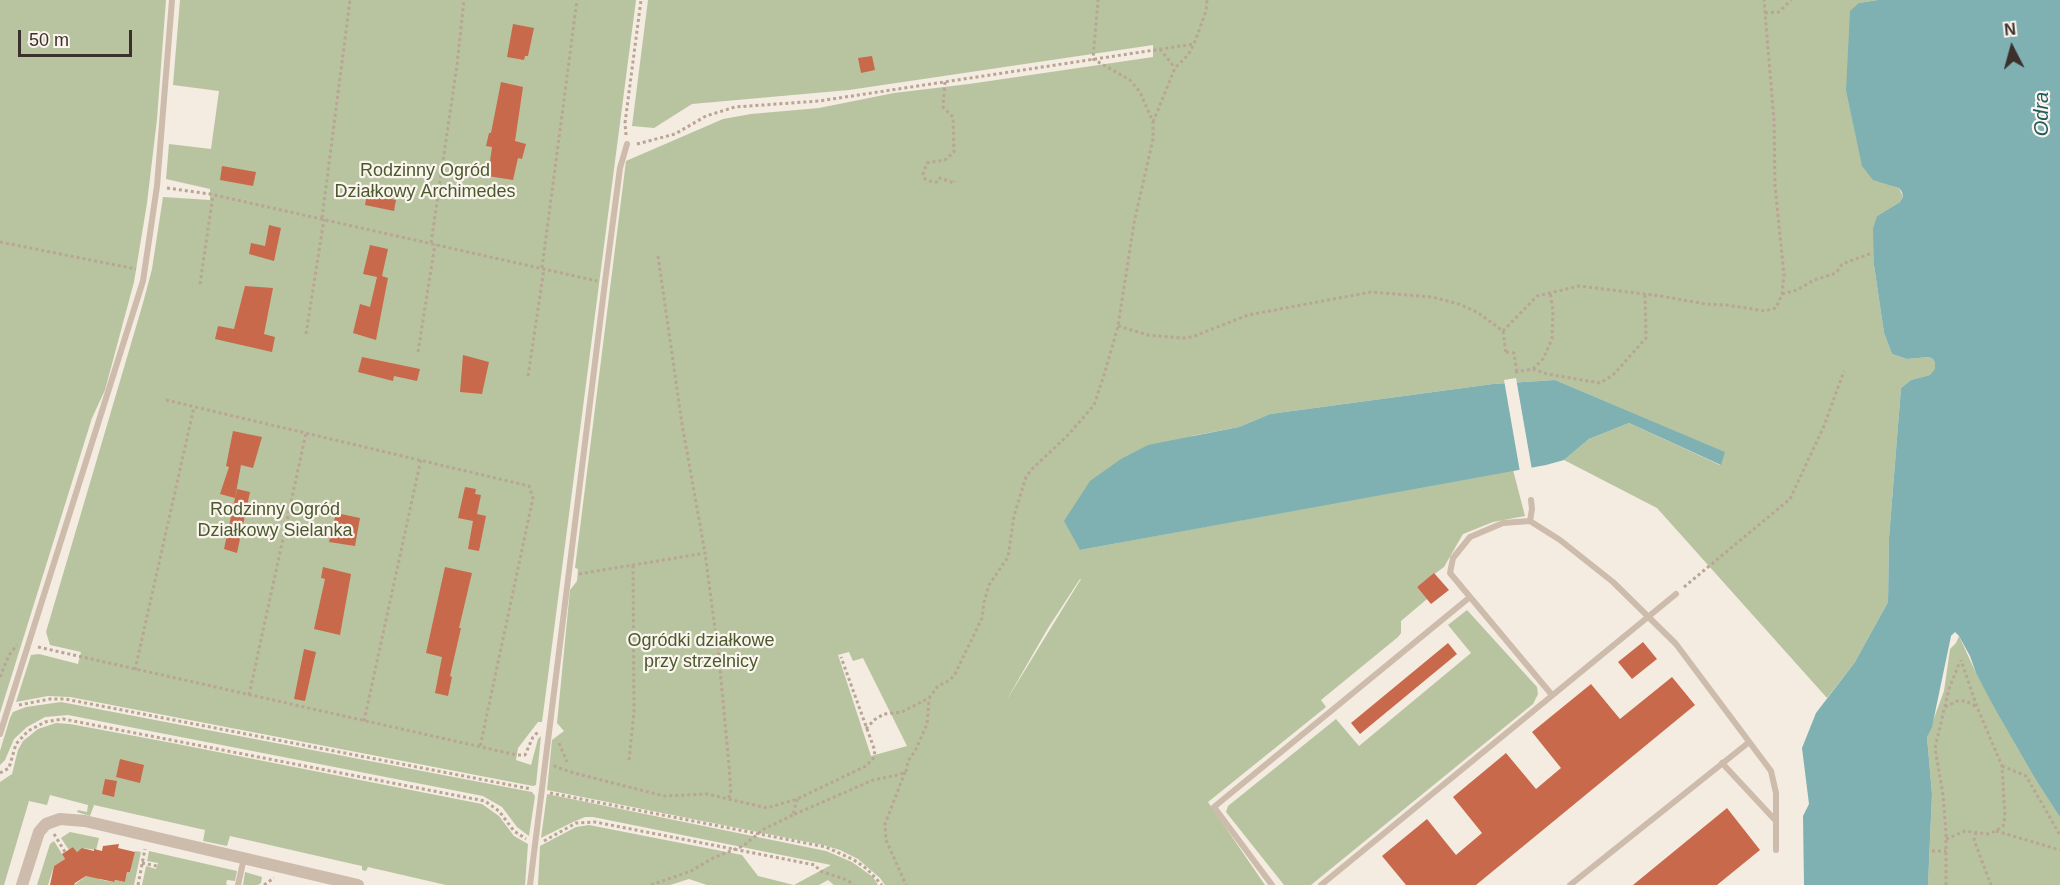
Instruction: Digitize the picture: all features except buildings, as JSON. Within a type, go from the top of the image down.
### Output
[{"type":"street","points":[[22,885],[39,832],[52,820],[60,819],[85,821],[358,885]]},
{"type":"lane","points":[[0,734],[145,271],[157,186],[172,0]]},
{"type":"lane","points":[[530,885],[620,168],[627,144]]},
{"type":"lane","points":[[1530,521],[1531,500]]},
{"type":"lane","points":[[1552,695],[1450,573],[1453,558],[1470,537],[1503,523],[1530,521],[1569,547],[1613,582],[1676,644],[1771,771],[1776,793],[1776,850]]},
{"type":"lane","points":[[1321,885],[1676,594]]},
{"type":"lane","points":[[1272,885],[1214,807],[1470,597]]},
{"type":"lane","points":[[1570,885],[1749,743]]},
{"type":"lane","points":[[1722,763],[1776,821]]},
{"type":"lane","points":[[238,885],[244,858]]},
{"type":"path","points":[[306,334],[323,219],[350,0]]},
{"type":"path","points":[[418,352],[464,0]]},
{"type":"path","points":[[528,376],[544,268],[577,0]]},
{"type":"path","points":[[641,0],[625,123],[627,144],[641,143],[675,134],[706,116],[735,107],[819,101],[1194,44]]},
{"type":"path","points":[[1093,59],[1098,0]]},
{"type":"path","points":[[1153,122],[1175,68],[1188,55],[1194,44],[1206,11],[1207,0]]},
{"type":"path","points":[[1503,330],[1537,296],[1579,286],[1765,311],[1776,308],[1782,294],[1784,275],[1775,186],[1774,121],[1764,0]]},
{"type":"path","points":[[1765,13],[1779,12],[1791,0]]},
{"type":"path","points":[[1160,49],[1175,68]]},
{"type":"path","points":[[866,729],[884,714],[902,712],[929,698],[938,686],[950,680],[955,674],[980,625],[989,585],[1008,557],[1014,516],[1026,477],[1094,405],[1118,326],[1134,223],[1154,139],[1153,122],[1140,92],[1130,80],[1093,59]]},
{"type":"path","points":[[971,72],[972,78]]},
{"type":"path","points":[[945,82],[943,107],[953,117],[954,152],[945,160],[927,163],[923,174],[925,179],[933,182],[938,182],[940,177],[954,183],[955,181]]},
{"type":"path","points":[[157,186],[213,195],[598,281]]},
{"type":"path","points":[[201,284],[213,195]]},
{"type":"path","points":[[0,242],[145,271]]},
{"type":"path","points":[[1782,294],[1836,273],[1842,264],[1872,253]]},
{"type":"path","points":[[658,256],[681,413],[705,553],[719,659],[731,795],[728,798]]},
{"type":"path","points":[[1118,326],[1148,335],[1182,338],[1192,337],[1248,315],[1371,292],[1432,297],[1459,304],[1477,312],[1503,330],[1506,353],[1514,353],[1516,372],[1533,369],[1547,374],[1600,383],[1613,375],[1646,338],[1645,294]]},
{"type":"path","points":[[1533,369],[1543,359],[1552,339],[1553,311],[1550,292]]},
{"type":"path","points":[[1676,594],[1790,499],[1824,426],[1844,371]]},
{"type":"path","points":[[166,400],[530,486],[533,494],[480,747]]},
{"type":"path","points":[[135,670],[194,407]]},
{"type":"path","points":[[248,696],[306,433]]},
{"type":"path","points":[[364,721],[421,459]]},
{"type":"path","points":[[577,574],[705,553]]},
{"type":"path","points":[[629,760],[634,712],[633,565]]},
{"type":"path","points":[[0,677],[14,647],[27,645],[248,696],[525,755],[538,731],[548,730]]},
{"type":"path","points":[[562,750],[554,765],[556,767],[664,796],[707,794],[767,808],[797,799],[866,766],[873,759],[875,751],[841,657]]},
{"type":"path","points":[[1946,839],[1965,831],[1986,834],[1996,831],[2003,826],[2005,817],[2002,766],[1977,707],[1961,660],[1948,688],[1935,748],[1943,795],[1946,885]]},
{"type":"path","points":[[906,885],[886,840],[885,824],[906,772],[908,761],[927,724],[929,698]]},
{"type":"path","points":[[7,712],[35,701],[65,699],[816,844],[844,855],[867,869],[882,885]]},
{"type":"path","points":[[1943,708],[1957,701],[1966,701],[1977,707]]},
{"type":"path","points":[[0,773],[9,768],[16,744],[28,731],[53,720],[74,721],[484,801],[499,811],[520,836],[534,842],[548,840],[576,823],[587,821],[815,865],[820,872],[847,880],[854,885]]},
{"type":"path","points":[[2002,766],[2026,776],[2060,835]]},
{"type":"path","points":[[651,885],[691,872],[713,858],[749,842],[758,834],[793,815],[873,780],[906,772]]},
{"type":"path","points":[[793,815],[797,799]]},
{"type":"path","points":[[49,838],[59,831]]},
{"type":"path","points":[[1996,831],[2060,850]]},
{"type":"path","points":[[1976,832],[1974,840],[1991,885]]},
{"type":"path","points":[[54,834],[66,852]]},
{"type":"path","points":[[138,885],[146,847]]},
{"type":"path","points":[[1932,851],[1946,851]]},
{"type":"path","points":[[142,863],[157,866]]},
{"type":"path","points":[[268,874],[277,877]]},
{"type":"green space","points":[[0,0],[166,0],[157,119],[147,203],[134,282],[105,390],[92,418],[0,713]]},
{"type":"green space","points":[[180,0],[636,0],[542,722],[538,722],[518,748],[516,760],[531,765],[538,739],[541,736],[536,785],[70,697],[48,696],[16,702],[31,655],[39,654],[78,664],[81,652],[50,645],[46,632],[143,303],[152,269],[163,197],[210,200],[210,189],[166,179],[169,144],[211,149],[219,91],[173,85]]},
{"type":"green space","name":"Ogródki działkowe przy strzelnicy","points":[[648,0],[1878,0],[1859,3],[1893,186],[1899,188],[1903,197],[1900,202],[1877,216],[1874,265],[1884,333],[1892,354],[1907,359],[1929,357],[1935,363],[1935,370],[1930,375],[1911,380],[1901,388],[1889,538],[1888,602],[1855,662],[1827,698],[1657,508],[1564,460],[1589,439],[1629,423],[1720,465],[1724,452],[1555,380],[1493,384],[1270,414],[1239,427],[1192,436],[1080,550],[1513,470],[1525,516],[1493,522],[1463,534],[1444,567],[1417,587],[1427,599],[1401,621],[1401,633],[1398,637],[1321,700],[1326,707],[1208,802],[1265,885],[885,885],[858,859],[823,845],[547,790],[552,740],[564,731],[557,723],[570,590],[577,581],[578,569],[575,568],[626,161],[723,119],[819,108],[894,93],[1153,57],[1153,45],[849,90],[692,104],[654,128],[632,126]],"holes":[[[1081,579],[1006,701],[1048,628]],[[849,652],[853,661],[863,658],[907,746],[871,756],[838,655]]]},
{"type":"green space","points":[[1467,610],[1537,687],[1538,694],[1533,704],[1311,885],[1284,885],[1226,812],[1228,806],[1336,719],[1359,746],[1471,653],[1448,625]]},
{"type":"green space","points":[[1959,636],[1976,673],[2060,816],[2060,885],[1928,885],[1932,794],[1927,737],[1944,691],[1950,649]]},
{"type":"green space","points":[[61,702],[532,792],[535,796],[529,836],[517,827],[502,807],[483,796],[68,715],[45,717],[27,727],[14,739],[5,760],[0,765],[0,751],[13,712],[26,707]]},
{"type":"green space","points":[[56,723],[167,742],[482,804],[499,816],[514,836],[528,844],[525,885],[446,885],[368,867],[366,871],[362,870],[362,866],[230,836],[227,846],[203,841],[205,830],[94,805],[90,816],[77,812],[78,810],[87,812],[88,805],[50,795],[47,805],[29,801],[4,885],[0,885],[0,782],[12,774],[18,750],[23,741],[38,729]]},
{"type":"green space","points":[[547,794],[826,851],[852,862],[873,877],[878,885],[834,885],[828,880],[819,885],[794,885],[831,865],[593,817],[585,817],[541,838]]},
{"type":"green space","points":[[589,825],[742,855],[758,876],[794,885],[707,885],[689,879],[670,885],[538,885],[540,846],[576,827]]},
{"type":"green space","points":[[70,832],[99,838],[96,850],[83,848],[77,852],[73,847],[69,850],[61,838]]},
{"type":"green space","points":[[54,841],[65,859],[54,866],[48,885],[37,885],[50,844]]},
{"type":"green space","points":[[135,851],[141,852],[134,885],[74,885],[89,874],[107,881],[125,882]]},
{"type":"green space","points":[[149,851],[237,871],[235,881],[227,880],[228,885],[142,885],[146,866],[156,869],[158,863],[147,861]]},
{"type":"green space","points":[[245,872],[262,877],[261,883],[243,885]]},
{"type":"water","name":"Odra","points":[[1878,0],[2060,0],[2060,817],[1994,707],[1976,673],[1970,656],[1955,632],[1951,636],[1932,727],[1927,737],[1932,794],[1928,885],[1804,885],[1803,816],[1809,804],[1802,748],[1816,713],[1855,662],[1888,602],[1889,538],[1901,388],[1911,380],[1930,375],[1935,369],[1933,359],[1929,357],[1907,359],[1892,354],[1884,333],[1874,265],[1873,229],[1877,216],[1900,202],[1903,197],[1899,188],[1873,180],[1862,166],[1846,90],[1850,11],[1859,3]]},
{"type":"water","points":[[1555,380],[1725,452],[1721,465],[1629,423],[1589,439],[1564,460],[1546,465],[1080,550],[1064,521],[1090,481],[1121,459],[1148,445],[1239,427],[1270,414],[1493,384]]},
{"type":"pier","points":[[1516,378],[1532,470],[1520,472],[1504,380]]},
{"type":"park label","name":"Rodzinny Ogród Działkowy Archimedes","points":[[425,181]]},
{"type":"park label","name":"Rodzinny Ogród Działkowy Sielanka","points":[[275,520]]}]
